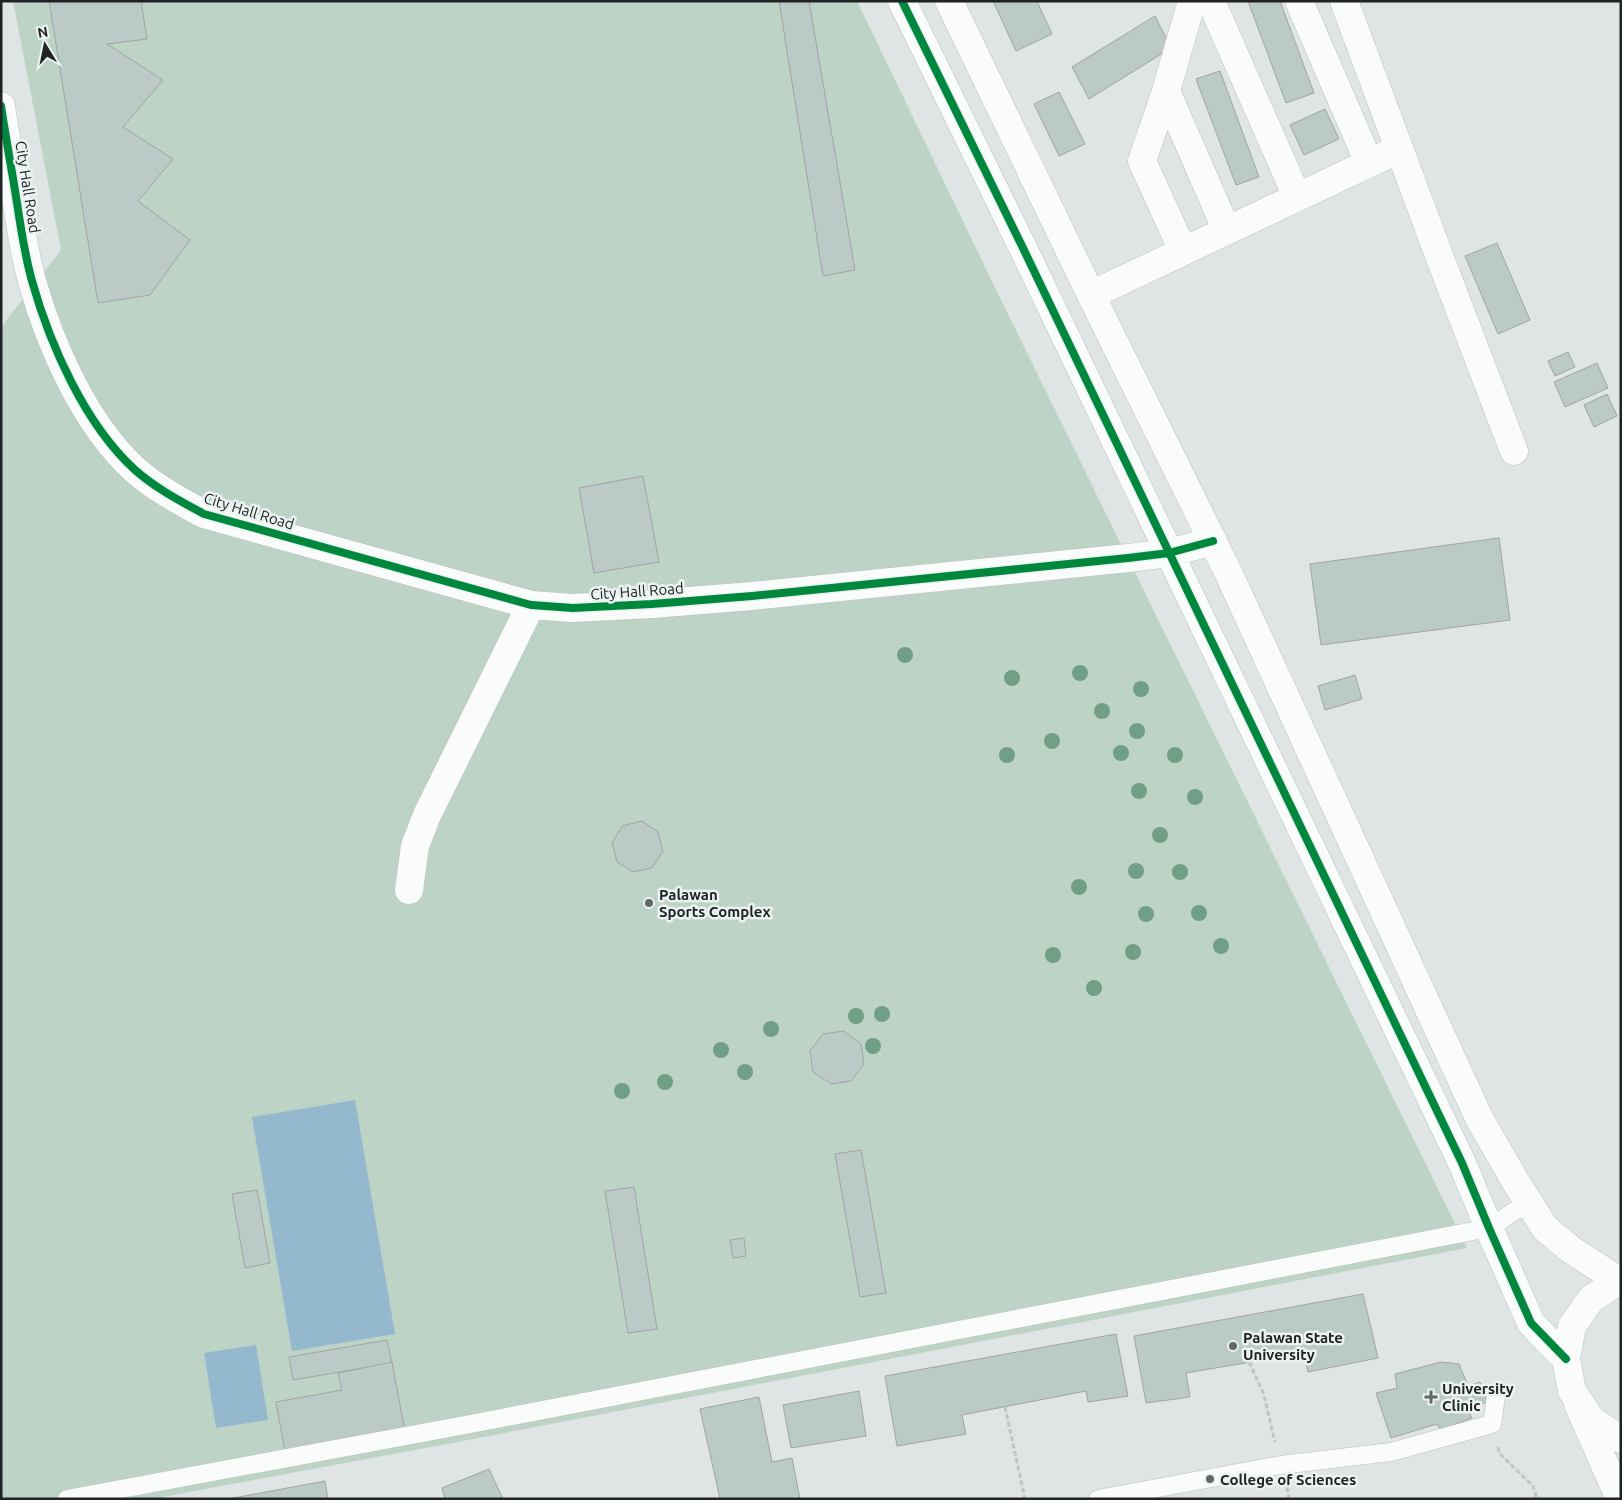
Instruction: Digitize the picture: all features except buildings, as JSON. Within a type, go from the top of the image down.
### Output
[{"type":"street","points":[[902,1],[1462,1163],[1531,1323],[1566,1359]]},
{"type":"street","points":[[950,1],[1091,295],[1213,541],[1480,1120],[1528,1202],[1546,1228],[1570,1249],[1619,1280],[1591,1299],[1572,1326],[1566,1359],[1572,1391],[1620,1499]]},
{"type":"street","points":[[1183,251],[1142,161],[1166,91],[1192,1]]},
{"type":"street","points":[[1211,1],[1296,198]]},
{"type":"street","points":[[1299,1],[1369,163]]},
{"type":"street","points":[[1344,1],[1514,451]]},
{"type":"street","points":[[1166,91],[1226,231]]},
{"type":"street","name":"City Hall Road","points":[[1,106],[23,240],[32,281],[43,314],[65,367],[94,420],[116,450],[134,469],[166,494],[204,514],[531,605],[573,608],[752,596],[1128,558],[1169,553],[1213,541]]},
{"type":"street","points":[[1091,295],[1399,149]]},
{"type":"street","points":[[409,890],[415,846],[427,815],[531,605]]},
{"type":"street","points":[[1572,1391],[1592,1420],[1621,1439]]},
{"type":"lane","points":[[67,1499],[465,1425],[1489,1228],[1528,1202]]},
{"type":"lane","points":[[1098,1499],[1281,1465],[1391,1452],[1492,1424],[1496,1396]]},
{"type":"path","points":[[1249,1362],[1262,1392],[1289,1499]]},
{"type":"path","points":[[1005,1407],[1025,1499]]},
{"type":"path","points":[[1492,1424],[1499,1453],[1533,1486],[1537,1499]]},
{"type":"green space","name":"Palawan Sports Complex","points":[[13,1],[857,1],[1000,298],[1467,1248],[152,1499],[1,1499],[1,327],[61,250]]},
{"type":"water","points":[[355,1100],[395,1334],[292,1351],[252,1117]]},
{"type":"water","points":[[256,1345],[268,1420],[216,1428],[204,1353]]},
{"type":"cycle path","points":[[902,1],[1022,246],[1462,1163],[1531,1323],[1566,1359]]},
{"type":"cycle path","points":[[1,106],[30,272],[49,331],[71,382],[100,430],[116,451],[134,469],[159,488],[204,514],[531,605],[573,608],[752,596],[1128,558],[1169,553],[1213,541]]},
{"type":"place","name":"Palawan Sports Complex","points":[[649,903]]},
{"type":"place","name":"Palawan State University","points":[[1233,1346]]},
{"type":"place","name":"University Clinic","points":[[1431,1397]]},
{"type":"place","name":"College of Sciences","points":[[1210,1479]]}]
